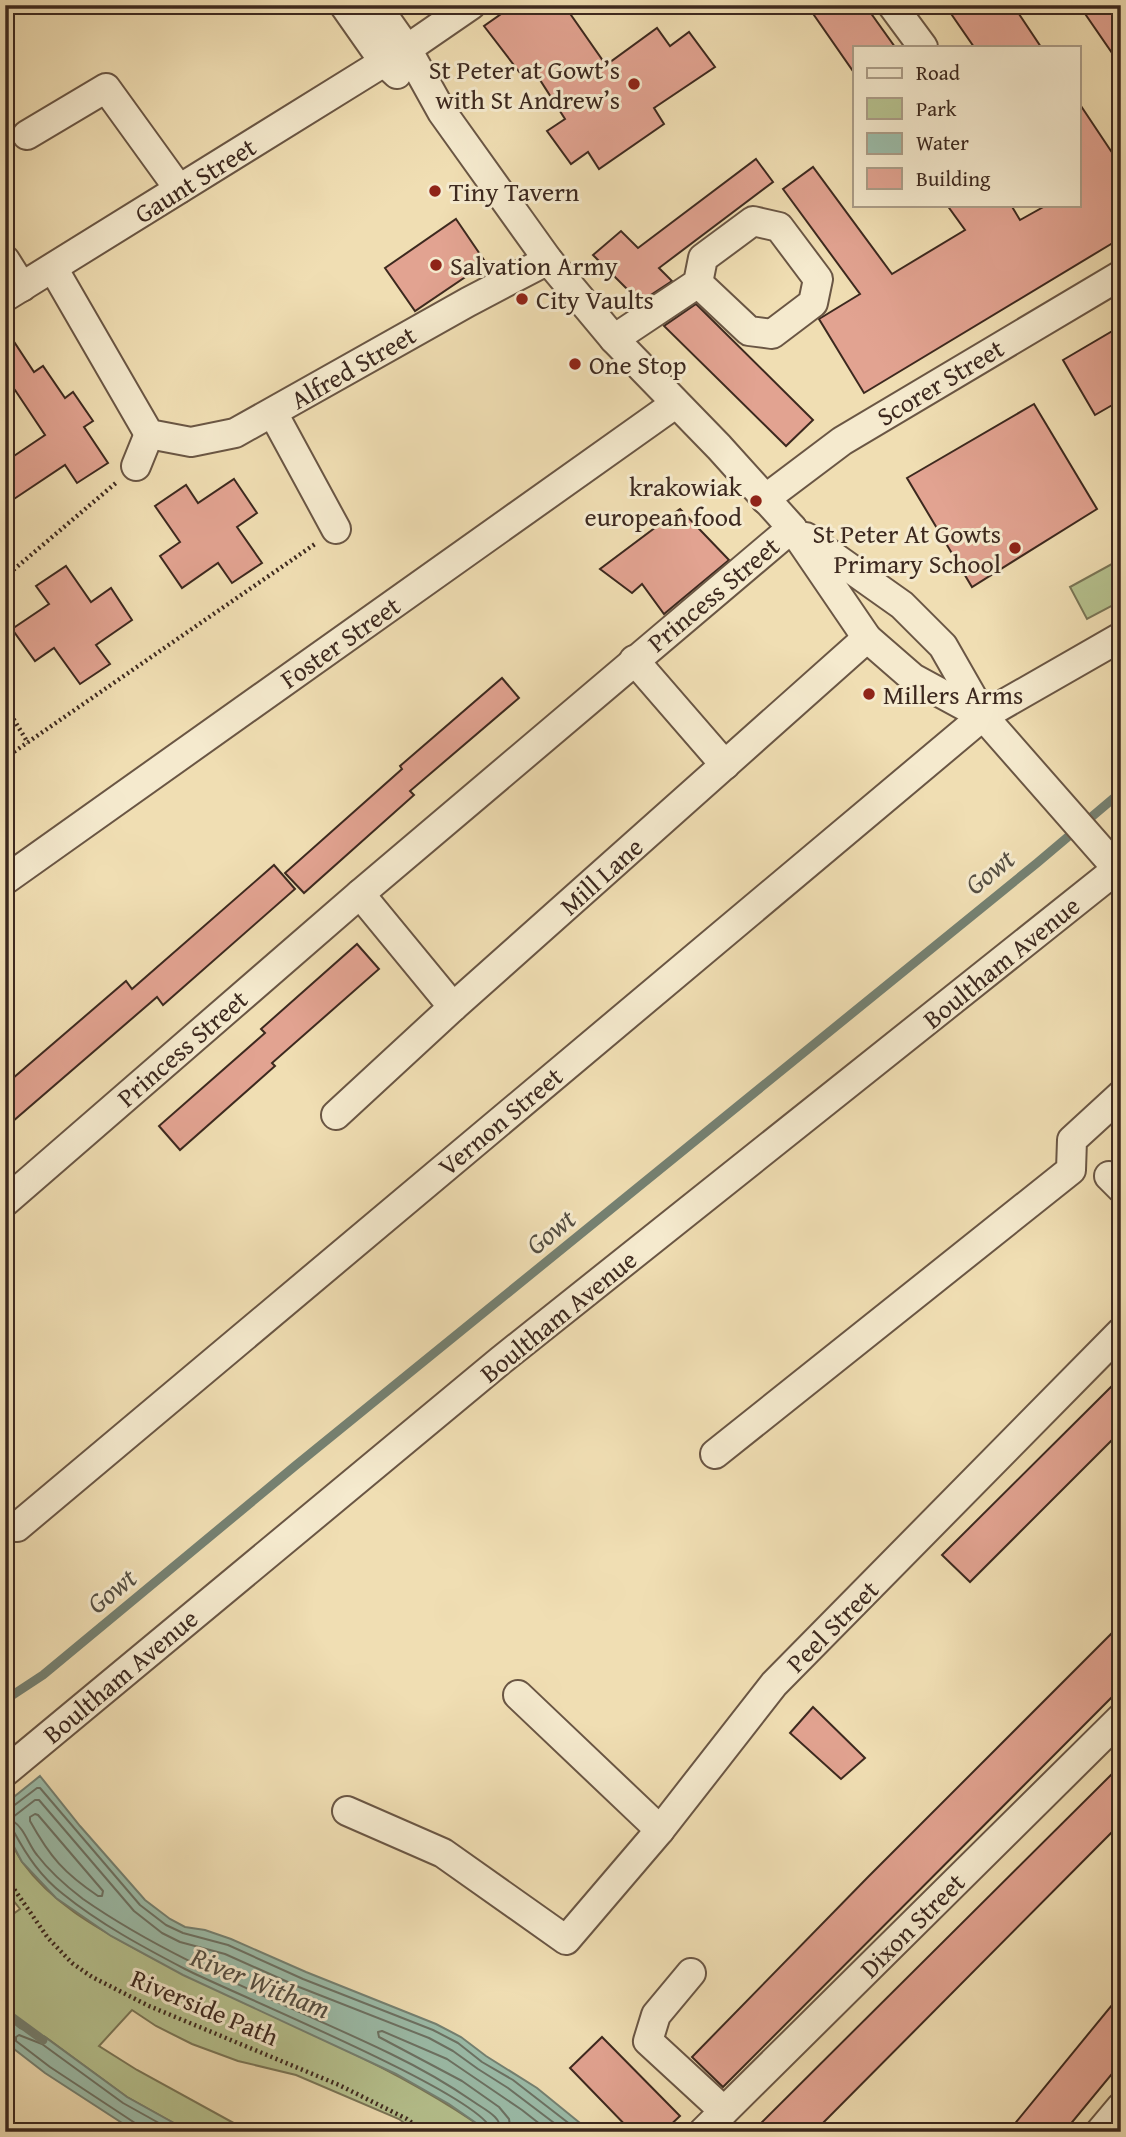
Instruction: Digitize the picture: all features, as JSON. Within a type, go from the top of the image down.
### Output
[{"type":"street","points":[[344,5],[395,56],[442,112],[548,260],[614,340],[719,447],[792,528],[867,638],[913,678],[984,716]]},
{"type":"street","points":[[376,5],[395,56]]},
{"type":"street","name":"Gaunt Street","points":[[14,292],[395,56],[471,5]]},
{"type":"street","points":[[892,5],[922,46]]},
{"type":"street","points":[[27,135],[106,88],[178,190]]},
{"type":"street","points":[[5,260],[14,292]]},
{"type":"street","name":"Alfred Street","points":[[149,434],[191,442],[235,433],[548,260]]},
{"type":"street","points":[[53,268],[149,434],[136,466]]},
{"type":"street","name":"Scorer Street","points":[[765,499],[842,441],[1121,275]]},
{"type":"street","points":[[614,340],[698,283]]},
{"type":"street","name":"Foster Street","points":[[5,880],[675,404]]},
{"type":"street","points":[[272,413],[336,529]]},
{"type":"street","points":[[792,528],[902,605],[943,646],[984,716],[1113,858]]},
{"type":"street","name":"Princess Street","points":[[5,1202],[360,894],[792,528]]},
{"type":"street","name":"Vernon Street","points":[[17,1527],[984,716],[1121,637]]},
{"type":"street","name":"Mill Lane","points":[[336,1115],[453,1007],[867,638]]},
{"type":"street","name":"Princess Street","points":[[634,660],[725,765]]},
{"type":"street","name":"Boultham Avenue","points":[[5,1772],[1113,858]]},
{"type":"street","points":[[360,894],[453,1007]]},
{"type":"street","points":[[715,1454],[1071,1170],[1072,1140],[1121,1095]]},
{"type":"street","name":"Peel Street","points":[[347,1811],[443,1853],[566,1940],[660,1830],[774,1684],[1121,1332]]},
{"type":"street","points":[[518,1695],[660,1830]]},
{"type":"street","name":"Dixon Street","points":[[703,2132],[1121,1718]]},
{"type":"street","points":[[691,1973],[656,2015],[648,2041],[724,2111]]},
{"type":"street","points":[[1100,2132],[1121,2107]]},
{"type":"path","points":[[5,577],[136,466]]},
{"type":"path","points":[[5,758],[336,529]]},
{"type":"path","points":[[5,705],[28,743]]},
{"type":"path","name":"Riverside Path","points":[[5,1876],[48,1938],[72,1963],[92,1977],[149,2006],[339,2085],[407,2119],[424,2132]]},
{"type":"green space","points":[[1121,559],[1121,601],[1087,619],[1070,587]]},
{"type":"green space","points":[[5,1830],[20,1859],[34,1877],[60,1902],[90,1922],[187,1975],[380,2067],[435,2097],[489,2132],[416,2132],[399,2119],[296,2075],[238,2061],[192,2044],[132,2010],[99,2046],[250,2132],[190,2132],[127,2097],[45,2037],[20,2028],[5,2016],[5,1920],[20,1909],[5,1890]]},
{"type":"water","name":"River Witham","points":[[40,1776],[145,1900],[170,1919],[185,1927],[205,1930],[231,1939],[436,2024],[461,2037],[537,2088],[591,2132],[489,2132],[449,2104],[396,2074],[183,1975],[111,1936],[56,1898],[22,1862],[5,1830],[5,1804]]},
{"type":"water","points":[[5,2016],[20,2028],[45,2037],[127,2097],[190,2132],[136,2132],[45,2073],[5,2042]]},
{"type":"building","name":"St Peter at Gowt’s with St Andrew’s","points":[[514,5],[564,5],[606,65],[657,28],[670,46],[689,32],[715,67],[654,108],[664,124],[599,169],[588,152],[571,164],[547,131],[565,119],[531,66],[520,73],[484,26]]},
{"type":"building","points":[[807,5],[865,5],[894,46],[853,46],[853,71]]},
{"type":"building","points":[[945,5],[1013,5],[1040,46],[973,46]]},
{"type":"building","points":[[1079,5],[1121,5],[1121,66]]},
{"type":"building","points":[[1080,104],[1121,166],[1121,238],[864,393],[819,319],[860,294],[783,189],[813,167],[892,274],[965,230],[948,206],[1012,206],[1020,220],[1045,206],[1080,206]]},
{"type":"building","points":[[756,159],[773,182],[659,268],[672,281],[640,302],[593,255],[621,231],[638,248]]},
{"type":"building","name":"Salvation Army","points":[[456,219],[486,263],[415,311],[385,268]]},
{"type":"building","points":[[696,304],[813,420],[786,446],[664,326]]},
{"type":"building","points":[[1121,326],[1121,400],[1095,415],[1063,360]]},
{"type":"building","points":[[5,328],[34,372],[43,366],[65,398],[73,392],[93,421],[84,427],[108,463],[77,483],[65,465],[5,505],[5,462],[45,435],[15,390],[5,396]]},
{"type":"building","points":[[1034,404],[1097,509],[972,587],[907,478]]},
{"type":"building","points":[[234,479],[257,513],[237,527],[262,563],[232,583],[218,563],[182,588],[160,556],[180,542],[155,506],[186,485],[198,503]]},
{"type":"building","points":[[680,509],[729,560],[664,614],[642,584],[632,593],[600,569]]},
{"type":"building","points":[[66,566],[91,602],[111,588],[132,620],[96,645],[110,664],[80,684],[54,648],[35,661],[12,629],[49,604],[36,586]]},
{"type":"building","points":[[502,678],[519,698],[410,791],[414,795],[304,893],[285,873],[402,769],[400,766]]},
{"type":"building","points":[[274,865],[295,889],[163,1005],[157,997],[5,1128],[5,1085],[126,981],[132,989]]},
{"type":"building","points":[[357,944],[379,969],[272,1063],[275,1066],[180,1150],[159,1126],[265,1033],[261,1029]]},
{"type":"building","points":[[1121,1377],[1121,1431],[970,1582],[942,1555]]},
{"type":"building","points":[[1121,1624],[1121,1688],[723,2087],[692,2057]]},
{"type":"building","points":[[813,1707],[865,1758],[841,1779],[790,1733]]},
{"type":"building","points":[[1121,1765],[1121,1823],[814,2132],[752,2132]]},
{"type":"building","points":[[1121,1994],[1121,2063],[1064,2132],[1008,2132]]},
{"type":"building","points":[[602,2037],[680,2116],[663,2132],[632,2132],[570,2068]]},
{"type":"waterway","name":"Gowt","points":[[5,1700],[43,1675],[1121,792]]},
{"type":"waterway","points":[[5,2012],[43,2040]]},
{"type":"place","name":"St Peter at Gowt’s with St Andrew’s","points":[[634,84]]},
{"type":"place","name":"Tiny Tavern","points":[[435,191]]},
{"type":"place","name":"Salvation Army","points":[[436,265]]},
{"type":"place","name":"City Vaults","points":[[522,299]]},
{"type":"place","name":"One Stop","points":[[575,364]]},
{"type":"place","name":"krakowiak european food","points":[[756,501]]},
{"type":"place","name":"St Peter At Gowts Primary School","points":[[1015,548]]},
{"type":"place","name":"Millers Arms","points":[[869,694]]}]
